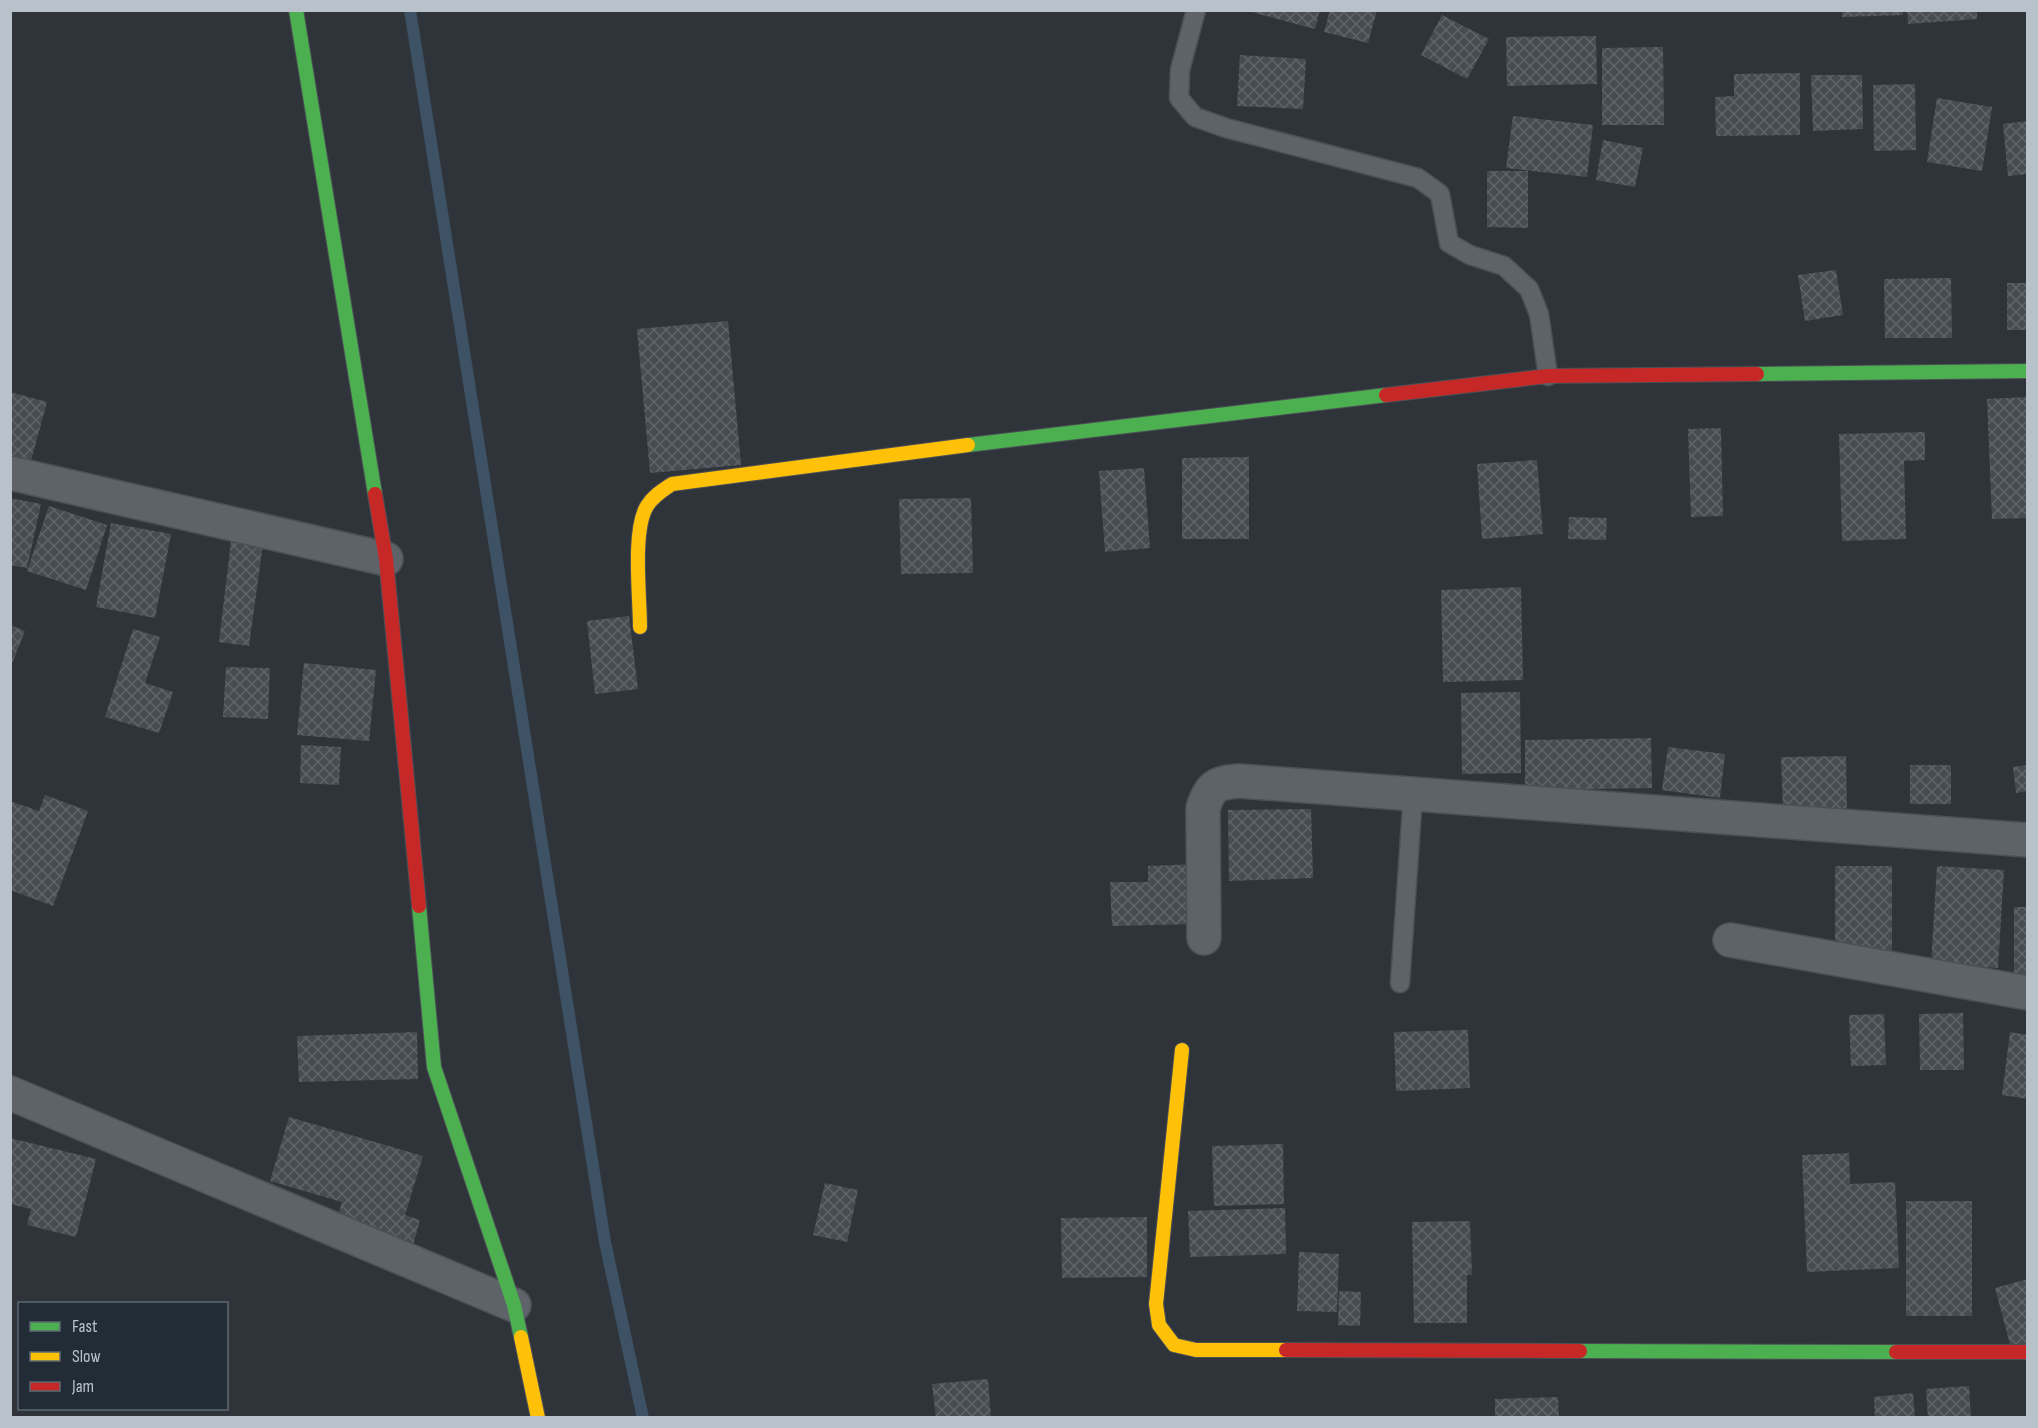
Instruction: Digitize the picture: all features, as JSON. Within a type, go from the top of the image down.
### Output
[{"type":"street","points":[[296,10],[386,559],[434,1067],[514,1305],[538,1418]]},
{"type":"street","points":[[640,627],[640,531],[645,510],[655,496],[672,484],[1107,427],[1548,376],[2028,371]]},
{"type":"street","points":[[10,473],[386,559]]},
{"type":"street","points":[[1204,938],[1203,808],[1209,791],[1221,783],[1239,781],[2028,840]]},
{"type":"street","points":[[1730,940],[2028,993]]},
{"type":"street","points":[[1182,1050],[1156,1304],[1160,1325],[1174,1345],[1196,1350],[2028,1352]]},
{"type":"street","points":[[10,1093],[514,1305]]},
{"type":"lane","points":[[1196,10],[1180,70],[1179,98],[1195,117],[1226,128],[1418,178],[1440,194],[1449,243],[1470,255],[1504,266],[1529,289],[1539,314],[1548,376]]},
{"type":"lane","points":[[1400,983],[1413,794]]},
{"type":"building","points":[[1244,10],[1320,10],[1315,29]]},
{"type":"building","points":[[1330,10],[1377,10],[1368,43],[1324,32]]},
{"type":"building","points":[[1842,10],[1903,10],[1903,15],[1842,17]]},
{"type":"building","points":[[1907,10],[1977,10],[1977,19],[1908,24]]},
{"type":"building","points":[[1442,15],[1489,39],[1467,79],[1421,55]]},
{"type":"building","points":[[1596,36],[1597,84],[1507,86],[1506,37]]},
{"type":"building","points":[[1663,47],[1664,125],[1602,125],[1602,48]]},
{"type":"building","points":[[1240,55],[1306,59],[1303,109],[1237,106]]},
{"type":"building","points":[[1800,73],[1800,135],[1716,136],[1715,97],[1734,96],[1734,74]]},
{"type":"building","points":[[1811,75],[1862,75],[1863,129],[1813,131]]},
{"type":"building","points":[[1915,84],[1916,150],[1874,151],[1873,85]]},
{"type":"building","points":[[1937,98],[1992,107],[1982,171],[1927,162]]},
{"type":"building","points":[[1513,116],[1593,125],[1587,177],[1506,168]]},
{"type":"building","points":[[2028,121],[2028,174],[2008,176],[2003,124]]},
{"type":"building","points":[[1603,140],[1643,148],[1635,187],[1596,180]]},
{"type":"building","points":[[1487,171],[1528,171],[1528,228],[1487,227]]},
{"type":"building","points":[[1836,270],[1843,315],[1805,321],[1798,275]]},
{"type":"building","points":[[1951,278],[1952,338],[1885,338],[1884,279]]},
{"type":"building","points":[[2007,283],[2028,283],[2028,330],[2007,330]]},
{"type":"building","points":[[728,321],[741,465],[650,473],[637,329]]},
{"type":"building","points":[[10,392],[47,402],[29,468],[10,463]]},
{"type":"building","points":[[2028,397],[2028,518],[1992,519],[1987,399]]},
{"type":"building","points":[[1721,428],[1723,516],[1691,517],[1688,429]]},
{"type":"building","points":[[1925,432],[1925,460],[1904,461],[1906,539],[1842,541],[1839,434]]},
{"type":"building","points":[[1249,457],[1249,539],[1182,539],[1182,458]]},
{"type":"building","points":[[1537,460],[1543,534],[1482,539],[1477,464]]},
{"type":"building","points":[[1144,468],[1150,548],[1105,552],[1099,471]]},
{"type":"building","points":[[10,498],[41,504],[27,568],[10,565]]},
{"type":"building","points":[[971,498],[973,573],[901,574],[899,499]]},
{"type":"building","points":[[49,506],[107,525],[86,590],[27,571]]},
{"type":"building","points":[[1569,517],[1607,518],[1606,540],[1568,539]]},
{"type":"building","points":[[111,523],[171,534],[155,618],[96,607]]},
{"type":"building","points":[[231,541],[263,544],[249,646],[219,642]]},
{"type":"building","points":[[1521,587],[1523,680],[1443,682],[1441,590]]},
{"type":"building","points":[[629,616],[638,689],[595,694],[587,621]]},
{"type":"building","points":[[10,625],[25,631],[11,666],[10,666]]},
{"type":"building","points":[[133,629],[160,637],[145,683],[173,692],[159,733],[105,717]]},
{"type":"building","points":[[304,663],[376,670],[369,741],[297,735]]},
{"type":"building","points":[[226,667],[270,668],[268,719],[223,717]]},
{"type":"building","points":[[1520,692],[1521,773],[1462,774],[1461,693]]},
{"type":"building","points":[[1651,738],[1652,788],[1525,790],[1525,740]]},
{"type":"building","points":[[301,745],[341,747],[339,785],[300,783]]},
{"type":"building","points":[[1668,747],[1725,754],[1720,798],[1662,790]]},
{"type":"building","points":[[1846,756],[1847,811],[1783,811],[1781,757]]},
{"type":"building","points":[[1910,765],[1951,765],[1951,804],[1910,804]]},
{"type":"building","points":[[2028,765],[2028,791],[2016,793],[2013,767]]},
{"type":"building","points":[[45,795],[88,811],[53,906],[10,890],[10,801],[39,811]]},
{"type":"building","points":[[1311,809],[1313,878],[1229,881],[1228,810]]},
{"type":"building","points":[[1195,864],[1197,924],[1112,926],[1110,882],[1148,882],[1148,866]]},
{"type":"building","points":[[1835,866],[1892,866],[1892,952],[1835,953]]},
{"type":"building","points":[[1937,866],[2004,870],[1998,968],[1931,964]]},
{"type":"building","points":[[2014,907],[2028,907],[2028,974],[2014,974]]},
{"type":"building","points":[[1963,1013],[1964,1070],[1920,1070],[1919,1014]]},
{"type":"building","points":[[1884,1014],[1886,1065],[1851,1066],[1849,1015]]},
{"type":"building","points":[[1468,1030],[1470,1088],[1396,1091],[1394,1032]]},
{"type":"building","points":[[417,1032],[418,1079],[299,1082],[297,1036]]},
{"type":"building","points":[[2010,1032],[2028,1035],[2028,1099],[2002,1095]]},
{"type":"building","points":[[289,1117],[423,1156],[405,1215],[420,1220],[412,1249],[335,1226],[342,1202],[270,1181]]},
{"type":"building","points":[[10,1138],[96,1159],[76,1237],[27,1225],[31,1209],[10,1204]]},
{"type":"building","points":[[1283,1144],[1284,1204],[1214,1206],[1212,1146]]},
{"type":"building","points":[[1849,1153],[1850,1184],[1895,1182],[1899,1268],[1807,1272],[1802,1155]]},
{"type":"building","points":[[825,1183],[858,1190],[847,1242],[813,1235]]},
{"type":"building","points":[[1906,1201],[1972,1201],[1972,1316],[1906,1316]]},
{"type":"building","points":[[1285,1208],[1286,1254],[1190,1257],[1188,1211]]},
{"type":"building","points":[[1147,1217],[1147,1277],[1062,1278],[1061,1218]]},
{"type":"building","points":[[1470,1221],[1472,1275],[1467,1275],[1467,1323],[1414,1323],[1412,1222]]},
{"type":"building","points":[[1299,1252],[1339,1254],[1337,1312],[1297,1311]]},
{"type":"building","points":[[2028,1279],[2028,1348],[2012,1352],[1995,1288]]},
{"type":"building","points":[[1339,1291],[1361,1292],[1360,1326],[1338,1325]]},
{"type":"building","points":[[988,1379],[991,1418],[936,1418],[932,1384]]},
{"type":"building","points":[[1969,1386],[1971,1418],[1928,1418],[1926,1389]]},
{"type":"building","points":[[1913,1393],[1915,1418],[1875,1418],[1874,1397]]},
{"type":"building","points":[[1558,1397],[1559,1418],[1495,1418],[1495,1399]]},
{"type":"waterway","points":[[410,10],[605,1242],[643,1418]]},
{"type":"traffic: fast","points":[[296,10],[375,494]]},
{"type":"traffic: fast","points":[[1757,374],[2028,371]]},
{"type":"traffic: fast","points":[[968,445],[1386,395]]},
{"type":"traffic: fast","points":[[419,906],[434,1067],[514,1305],[521,1337]]},
{"type":"traffic: fast","points":[[1580,1351],[1896,1352]]},
{"type":"traffic: slow","points":[[640,627],[638,547],[642,517],[652,499],[672,484],[968,445]]},
{"type":"traffic: slow","points":[[1182,1050],[1156,1304],[1159,1325],[1174,1345],[1196,1350],[1286,1350]]},
{"type":"traffic: slow","points":[[521,1337],[538,1418]]},
{"type":"traffic: jam","points":[[1386,395],[1548,376],[1757,374]]},
{"type":"traffic: jam","points":[[375,494],[386,559],[419,906]]},
{"type":"traffic: jam","points":[[1286,1350],[1580,1351]]},
{"type":"traffic: jam","points":[[1896,1352],[2028,1352]]}]
